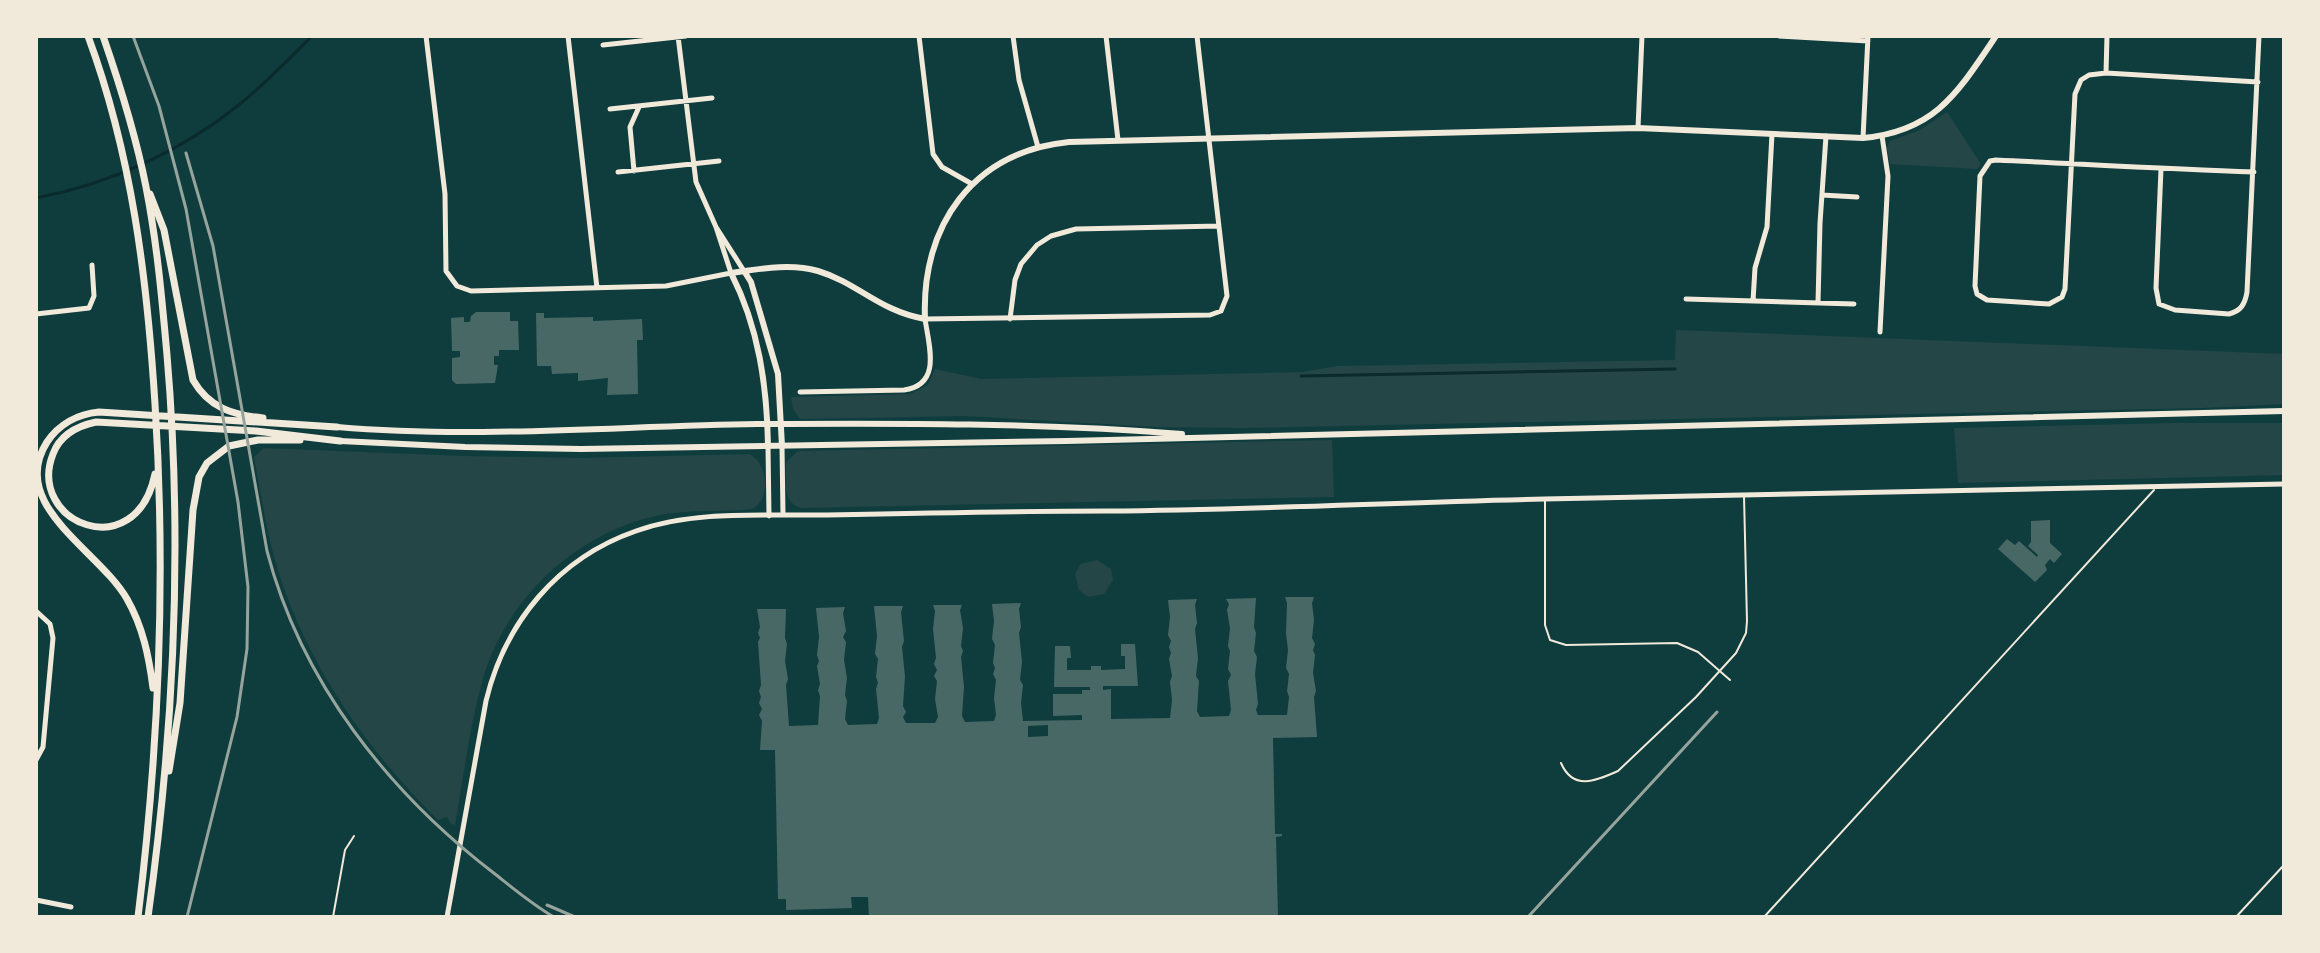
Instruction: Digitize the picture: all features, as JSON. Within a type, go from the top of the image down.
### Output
[{"type":"main road","points":[[88,36],[105,84],[129,183],[144,275],[157,440],[160,531],[155,706],[150,806],[138,917]]},
{"type":"main road","points":[[103,36],[145,181],[160,275],[173,441],[173,637],[162,804],[148,917]]},
{"type":"main road","points":[[768,446],[761,360],[750,317],[731,273],[788,267],[816,270],[890,310],[925,319],[925,285],[934,243],[946,218],[972,184],[1003,161],[1038,147],[1118,140],[1638,128],[1863,138],[1882,136],[1914,125],[1944,107],[1961,88],[1996,36]]},
{"type":"main road","points":[[145,181],[164,230],[190,371],[204,396],[217,407],[256,428]]},
{"type":"main road","points":[[744,271],[751,282],[778,374],[782,446]]},
{"type":"main road","points":[[155,706],[148,654],[133,611],[105,569],[48,509],[40,495],[38,461],[46,443],[66,423],[91,413],[136,414],[340,441],[581,449],[2284,411]]},
{"type":"main road","points":[[157,440],[152,487],[146,501],[130,519],[110,527],[95,527],[77,521],[65,513],[56,501],[49,480],[51,457],[61,440],[77,427],[89,423],[337,427],[464,433],[767,424],[1073,425],[1214,436]]},
{"type":"main road","points":[[162,804],[178,718],[196,490],[203,469],[223,449],[256,428]]},
{"type":"street","points":[[426,36],[445,194],[445,266],[450,280],[471,291],[666,286],[731,273],[692,164],[678,36]]},
{"type":"street","points":[[568,36],[597,288]]},
{"type":"street","points":[[603,45],[618,40],[686,36]]},
{"type":"street","points":[[919,36],[933,154],[942,167],[972,184]]},
{"type":"street","points":[[1013,36],[1019,80],[1038,147]]},
{"type":"street","points":[[1106,36],[1118,140]]},
{"type":"street","points":[[800,392],[904,390],[919,386],[926,380],[931,368],[925,319],[1210,315],[1223,308],[1227,296],[1197,36]]},
{"type":"street","points":[[1638,128],[1642,36]]},
{"type":"street","points":[[1779,36],[1868,38],[1863,138]]},
{"type":"street","points":[[2106,73],[2107,36]]},
{"type":"street","points":[[2161,169],[2156,288],[2159,304],[2175,310],[2229,314],[2242,307],[2247,292],[2259,36]]},
{"type":"street","points":[[2254,172],[2161,169],[2071,163],[1996,160],[1985,165],[1980,176],[1977,294],[1987,300],[2049,304],[2060,300],[2065,289],[2071,163],[2077,87],[2081,80],[2089,75],[2106,73],[2258,82]]},
{"type":"street","points":[[610,109],[712,98]]},
{"type":"street","points":[[634,171],[630,127],[639,106]]},
{"type":"street","points":[[1753,301],[1756,262],[1767,233],[1772,134]]},
{"type":"street","points":[[1818,303],[1826,136]]},
{"type":"street","points":[[1880,332],[1888,176],[1882,136]]},
{"type":"street","points":[[618,172],[719,161]]},
{"type":"street","points":[[1822,195],[1857,197]]},
{"type":"street","points":[[1010,319],[1015,280],[1021,264],[1037,245],[1051,236],[1076,229],[1219,226]]},
{"type":"street","points":[[716,227],[744,271]]},
{"type":"street","points":[[36,314],[89,308],[94,296],[92,265]]},
{"type":"street","points":[[1686,299],[1854,304]]},
{"type":"street","points":[[768,446],[769,516]]},
{"type":"street","points":[[782,446],[783,515]]},
{"type":"street","points":[[447,917],[486,701],[513,631],[549,584],[587,554],[641,529],[682,520],[783,515],[1108,511],[2284,484]]},
{"type":"street","points":[[36,611],[50,624],[53,638],[43,747],[36,760]]},
{"type":"street","points":[[36,900],[71,907]]},
{"type":"lane","points":[[1764,917],[2156,487]]},
{"type":"lane","points":[[1561,763],[1565,773],[1579,781],[1603,778],[1618,771],[1736,653],[1746,633],[1743,495]]},
{"type":"lane","points":[[1545,499],[1545,625],[1550,640],[1566,645],[1677,643],[1698,652],[1730,680]]},
{"type":"lane","points":[[333,917],[345,850],[354,836]]},
{"type":"lane","points":[[2236,917],[2284,865]]},
{"type":"shaded area","points":[[1947,112],[1981,164],[1977,169],[1890,164],[1887,148],[1890,141],[1920,130]]},
{"type":"shaded area","points":[[1676,330],[2284,354],[2284,404],[1242,428],[1157,427],[965,416],[800,419],[793,409],[791,397],[910,394],[928,385],[935,369],[981,379],[1302,372],[1338,366],[1675,360]]},
{"type":"shaded area","points":[[2284,423],[2284,475],[1958,483],[1954,428]]},
{"type":"shaded area","points":[[1332,440],[1334,497],[802,508],[791,501],[786,483],[786,462],[798,451]]},
{"type":"shaded area","points":[[264,448],[581,458],[749,454],[764,472],[765,489],[763,497],[752,509],[667,514],[626,525],[572,554],[528,595],[495,646],[484,675],[455,825],[447,817],[438,820],[385,762],[338,697],[300,628],[273,553],[265,517],[254,457]]},
{"type":"shaded area","points":[[1097,560],[1111,569],[1113,580],[1104,594],[1088,597],[1079,590],[1075,574],[1081,564]]},
{"type":"building","points":[[476,312],[510,312],[510,321],[518,321],[519,350],[499,350],[499,356],[494,356],[494,365],[498,365],[495,383],[456,384],[452,380],[452,358],[460,357],[460,351],[452,351],[451,318],[464,317],[464,322],[470,322]]},
{"type":"building","points":[[536,313],[544,313],[544,318],[593,317],[593,321],[642,319],[643,340],[637,340],[638,394],[607,395],[608,378],[578,381],[578,373],[552,374],[551,366],[537,366]]},
{"type":"building","points":[[2050,520],[2050,543],[2062,554],[2054,563],[2050,559],[2045,565],[2047,570],[2035,582],[1998,549],[2007,539],[2015,545],[2019,541],[2037,557],[2028,546],[2031,542],[2031,521]]},
{"type":"building","points":[[1285,597],[1314,597],[1312,638],[1315,644],[1313,673],[1317,737],[1273,738],[1275,834],[1282,834],[1276,837],[1278,917],[869,917],[868,897],[851,897],[852,908],[786,910],[786,899],[778,899],[775,750],[760,750],[762,721],[759,715],[762,709],[759,703],[760,627],[757,609],[786,609],[789,726],[818,725],[820,684],[816,608],[845,607],[845,719],[848,725],[877,724],[878,659],[875,654],[874,606],[903,606],[903,706],[906,712],[903,717],[906,723],[935,723],[938,717],[933,605],[962,605],[962,716],[965,722],[994,721],[996,680],[993,674],[995,645],[992,639],[992,604],[1021,603],[1019,633],[1023,721],[1082,720],[1082,715],[1053,716],[1053,694],[1082,694],[1082,690],[1090,690],[1090,687],[1054,687],[1055,646],[1070,646],[1071,658],[1067,658],[1067,670],[1091,670],[1091,666],[1101,666],[1101,670],[1125,669],[1121,644],[1135,644],[1138,686],[1103,686],[1103,690],[1111,689],[1111,719],[1170,718],[1172,676],[1168,600],[1197,599],[1197,711],[1200,717],[1229,716],[1230,628],[1226,599],[1256,598],[1256,710],[1258,715],[1287,715]],"holes":[[[1048,725],[1048,736],[1028,737],[1028,726]]]},
{"type":"waterway","points":[[36,198],[118,174],[194,137],[250,96],[312,36]]},
{"type":"waterway","points":[[1301,376],[1675,369]]},
{"type":"railway","points":[[133,36],[159,106],[186,209],[238,502],[248,587],[247,649],[237,717],[187,917]]},
{"type":"railway","points":[[186,153],[213,246],[267,551],[282,599],[302,645],[354,731],[419,808],[495,874],[554,917]]},
{"type":"railway","points":[[1528,917],[1717,712]]},
{"type":"railway","points":[[547,905],[575,917]]}]
